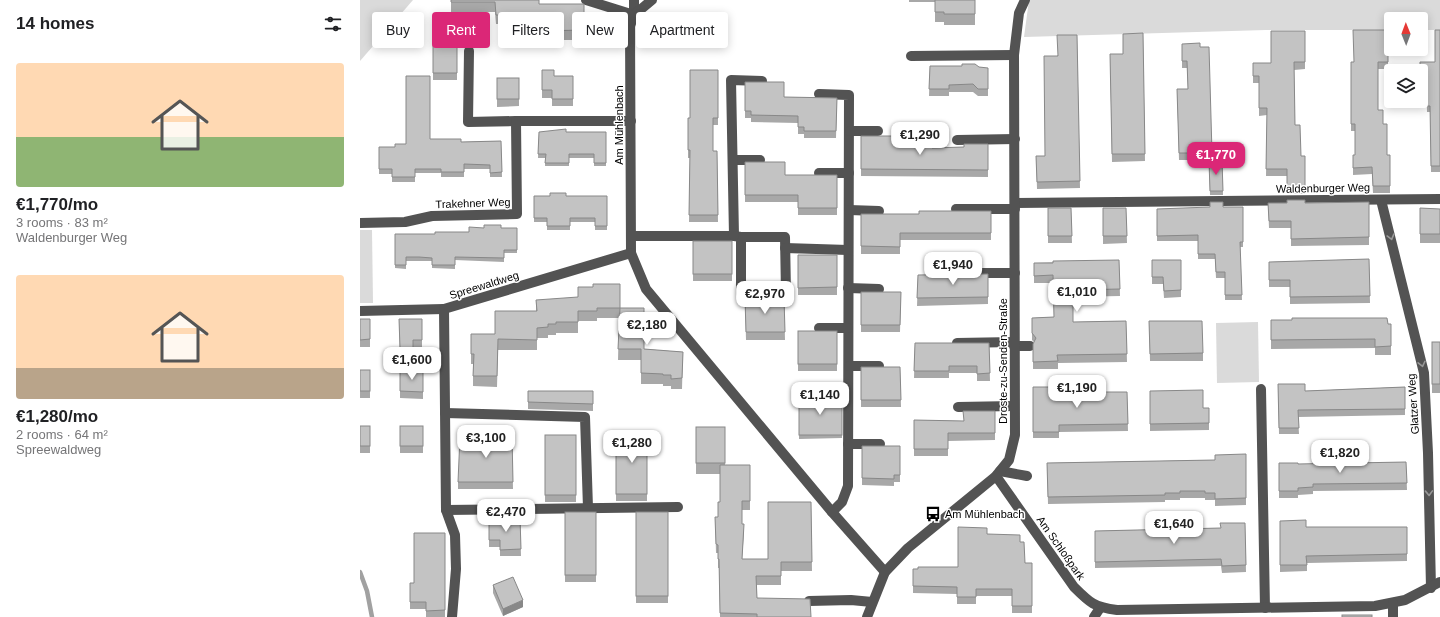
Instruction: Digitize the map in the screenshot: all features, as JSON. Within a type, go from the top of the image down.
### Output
[{"type":"street","points":[[586,0],[634,15],[652,0]]},
{"type":"street","name":"Am Mühlenbach","points":[[634,0],[634,15],[630,26],[631,253],[646,289],[832,512],[885,572]]},
{"type":"street","name":"Droste-zu-Senden-Straße","points":[[867,617],[885,572],[908,548],[998,473],[1009,460],[1013,441],[1014,406],[1014,55],[1019,13],[1025,0]]},
{"type":"street","points":[[469,51],[468,122],[631,120]]},
{"type":"street","points":[[911,56],[1014,55]]},
{"type":"street","points":[[631,236],[737,236],[785,237],[786,293],[741,293],[737,236],[733,160],[732,80],[762,81]]},
{"type":"street","points":[[819,94],[850,95],[848,250],[848,486],[842,502],[832,512]]},
{"type":"street","name":"Trakehner Weg","points":[[360,223],[405,222],[432,216],[517,214],[516,121]]},
{"type":"street","points":[[850,131],[878,131]]},
{"type":"street","points":[[957,140],[1015,139]]},
{"type":"street","points":[[733,160],[760,160]]},
{"type":"street","points":[[819,173],[849,173]]},
{"type":"street","name":"Waldenburger Weg","points":[[956,209],[1015,206],[1440,199]]},
{"type":"street","name":"Glatzer Weg","points":[[1381,200],[1424,373],[1436,585]]},
{"type":"street","points":[[849,210],[879,210]]},
{"type":"street","points":[[785,248],[848,250]]},
{"type":"street","name":"Spreewaldweg","points":[[452,617],[456,569],[455,535],[446,510],[444,310],[631,253]]},
{"type":"street","points":[[957,273],[1015,273]]},
{"type":"street","points":[[848,288],[879,289]]},
{"type":"street","points":[[360,311],[444,310]]},
{"type":"street","points":[[819,328],[848,328]]},
{"type":"street","points":[[957,343],[1014,344],[1030,346]]},
{"type":"street","points":[[848,366],[879,366]]},
{"type":"street","points":[[1261,389],[1265,608]]},
{"type":"street","points":[[958,407],[1014,406]]},
{"type":"street","points":[[445,413],[585,417],[588,508]]},
{"type":"street","points":[[848,444],[880,444]]},
{"type":"street","points":[[998,473],[1027,476]]},
{"type":"street","name":"Am Schloßpark","points":[[998,473],[1074,587],[1087,600],[1100,608],[1165,613],[1265,608],[1310,612],[1393,603],[1405,600],[1436,585]]},
{"type":"street","points":[[446,510],[678,507]]},
{"type":"street","points":[[809,601],[851,600],[872,602]]},
{"type":"street","points":[[1393,603],[1393,617]]},
{"type":"street","points":[[1094,617],[1100,608]]},
{"type":"shaded area","points":[[360,0],[413,0],[403,12],[372,12],[372,47],[360,61]]},
{"type":"shaded area","points":[[1029,0],[1440,0],[1440,30],[1428,30],[1428,12],[1384,12],[1384,30],[1266,30],[1024,37]]},
{"type":"shaded area","points":[[360,230],[372,230],[373,303],[360,303]]},
{"type":"shaded area","points":[[1258,322],[1259,382],[1217,383],[1216,323]]},
{"type":"building","points":[[451,0],[539,0],[539,4],[584,4],[584,12],[572,12],[572,30],[564,30],[564,12],[498,12],[498,15],[496,15],[495,2],[451,2]]},
{"type":"building","points":[[935,0],[975,0],[975,14],[944,14],[944,12],[935,12]]},
{"type":"building","points":[[1353,30],[1384,30],[1384,56],[1388,56],[1388,62],[1378,62],[1378,110],[1383,110],[1383,124],[1387,124],[1387,155],[1390,155],[1390,186],[1373,186],[1372,167],[1353,168],[1353,155],[1355,155],[1355,124],[1351,124],[1351,62],[1354,62]]},
{"type":"building","points":[[1435,30],[1440,30],[1440,166],[1431,166],[1430,106],[1428,106],[1428,64],[1420,64],[1420,62],[1435,62]]},
{"type":"building","points":[[1271,31],[1305,31],[1305,62],[1294,62],[1295,125],[1300,125],[1301,156],[1305,156],[1305,187],[1287,187],[1287,169],[1266,169],[1267,108],[1259,108],[1259,76],[1253,76],[1253,63],[1271,63]]},
{"type":"building","points":[[1143,33],[1145,154],[1112,154],[1110,54],[1123,54],[1123,34]]},
{"type":"building","points":[[1057,35],[1077,35],[1080,181],[1037,182],[1036,156],[1045,156],[1044,56],[1058,56]]},
{"type":"building","points":[[1200,43],[1200,47],[1209,47],[1212,153],[1179,153],[1177,89],[1188,89],[1187,61],[1182,61],[1182,44]]},
{"type":"building","points":[[433,48],[457,48],[457,73],[433,73]]},
{"type":"building","points":[[962,64],[975,64],[979,67],[988,68],[988,89],[978,89],[973,84],[949,85],[949,89],[929,89],[930,66],[962,66]]},
{"type":"building","points":[[542,70],[554,70],[554,76],[573,76],[573,99],[552,99],[552,90],[542,90]]},
{"type":"building","points":[[690,70],[718,70],[718,118],[713,118],[713,151],[717,151],[718,215],[689,215],[690,150],[688,150],[688,118],[690,118]]},
{"type":"building","points":[[406,76],[430,76],[430,139],[461,139],[461,142],[501,141],[502,172],[490,173],[490,165],[464,164],[464,172],[441,172],[441,169],[415,169],[415,177],[392,177],[392,169],[379,169],[379,147],[395,147],[395,144],[406,144]]},
{"type":"building","points":[[497,78],[519,78],[519,99],[497,99]]},
{"type":"building","points":[[745,82],[784,82],[784,97],[837,98],[836,131],[804,131],[804,127],[798,127],[798,116],[751,115],[751,111],[745,111]]},
{"type":"building","points":[[566,129],[566,132],[606,132],[606,163],[594,163],[594,154],[569,154],[569,163],[545,163],[546,154],[538,154],[539,132]]},
{"type":"building","points":[[861,136],[900,136],[900,144],[932,144],[932,148],[964,147],[964,144],[988,144],[988,170],[861,169]]},
{"type":"building","points":[[1209,161],[1222,161],[1223,191],[1210,191]]},
{"type":"building","points":[[745,162],[785,162],[785,175],[837,175],[837,208],[798,208],[798,195],[745,195]]},
{"type":"building","points":[[550,193],[566,193],[566,196],[607,196],[607,226],[595,226],[595,218],[570,218],[570,226],[547,226],[547,218],[534,218],[534,196],[550,196]]},
{"type":"building","points":[[1287,200],[1305,200],[1305,203],[1369,202],[1369,237],[1291,239],[1291,221],[1269,221],[1268,203],[1287,203]]},
{"type":"building","points":[[1210,202],[1223,202],[1223,207],[1243,207],[1243,242],[1240,242],[1242,295],[1225,295],[1225,272],[1216,272],[1215,254],[1198,254],[1198,235],[1157,236],[1157,209],[1210,207]]},
{"type":"building","points":[[1048,208],[1071,208],[1072,236],[1048,236]]},
{"type":"building","points":[[1103,208],[1126,208],[1127,236],[1103,236]]},
{"type":"building","points":[[1420,208],[1440,209],[1440,234],[1420,234]]},
{"type":"building","points":[[919,211],[991,211],[991,233],[900,233],[900,247],[861,246],[861,214],[919,214]]},
{"type":"building","points":[[484,225],[501,225],[501,228],[517,228],[517,250],[504,250],[504,258],[455,257],[455,265],[432,265],[432,258],[406,257],[406,265],[395,265],[395,234],[469,232],[469,227],[484,228]]},
{"type":"building","points":[[693,241],[732,241],[732,274],[693,274]]},
{"type":"building","points":[[798,255],[837,255],[837,287],[798,288]]},
{"type":"building","points":[[1369,259],[1370,296],[1290,297],[1290,280],[1269,280],[1269,262]]},
{"type":"building","points":[[1119,260],[1120,289],[1073,290],[1073,322],[1126,321],[1127,354],[1057,355],[1058,361],[1033,362],[1033,344],[1036,338],[1032,333],[1032,318],[1054,317],[1053,275],[1034,276],[1034,263],[1053,263],[1053,261]]},
{"type":"building","points":[[1152,260],[1181,260],[1181,290],[1164,291],[1163,277],[1152,277]]},
{"type":"building","points":[[988,274],[988,297],[917,298],[918,275]]},
{"type":"building","points":[[593,284],[620,284],[620,308],[597,308],[597,311],[578,311],[578,322],[556,322],[556,324],[548,324],[548,327],[537,328],[537,340],[498,339],[497,376],[473,376],[474,354],[471,354],[471,334],[495,334],[495,311],[537,311],[536,300],[578,297],[578,287],[593,287]]},
{"type":"building","points":[[861,292],[901,292],[900,325],[861,325]]},
{"type":"building","points":[[745,298],[784,298],[785,332],[746,332]]},
{"type":"building","points":[[620,308],[644,308],[644,349],[683,352],[682,378],[671,379],[671,375],[641,373],[641,349],[618,349]]},
{"type":"building","points":[[1292,318],[1387,318],[1388,324],[1391,324],[1391,346],[1375,347],[1375,339],[1271,340],[1271,320],[1292,320]]},
{"type":"building","points":[[360,319],[370,319],[370,339],[360,340]]},
{"type":"building","points":[[399,319],[422,319],[422,340],[413,340],[413,348],[400,348]]},
{"type":"building","points":[[1149,321],[1202,321],[1203,353],[1150,354]]},
{"type":"building","points":[[798,331],[837,331],[837,364],[798,364]]},
{"type":"building","points":[[1432,342],[1440,342],[1440,384],[1432,384]]},
{"type":"building","points":[[915,343],[989,343],[990,373],[977,374],[977,366],[949,366],[949,371],[914,371]]},
{"type":"building","points":[[861,367],[900,367],[901,400],[861,400]]},
{"type":"building","points":[[360,370],[370,370],[370,391],[360,391]]},
{"type":"building","points":[[400,371],[423,371],[423,392],[400,391]]},
{"type":"building","points":[[1278,384],[1305,384],[1305,391],[1405,387],[1405,409],[1298,410],[1299,428],[1279,428]]},
{"type":"building","points":[[1033,387],[1058,387],[1058,392],[1127,392],[1128,424],[1059,425],[1059,432],[1033,432]]},
{"type":"building","points":[[1203,390],[1203,408],[1209,408],[1209,423],[1150,424],[1150,391]]},
{"type":"building","points":[[528,391],[593,391],[593,404],[528,402]]},
{"type":"building","points":[[799,397],[842,397],[842,435],[799,435]]},
{"type":"building","points":[[963,411],[995,411],[995,433],[948,433],[948,449],[914,449],[914,420],[964,421]]},
{"type":"building","points":[[360,426],[370,426],[370,446],[360,446]]},
{"type":"building","points":[[400,426],[423,426],[423,446],[400,446]]},
{"type":"building","points":[[696,427],[725,427],[725,463],[696,463]]},
{"type":"building","points":[[545,435],[576,435],[576,495],[545,495]]},
{"type":"building","points":[[616,435],[647,435],[647,494],[616,494]]},
{"type":"building","points":[[460,436],[512,436],[513,482],[458,482]]},
{"type":"building","points":[[862,446],[900,446],[900,475],[894,475],[894,479],[862,478]]},
{"type":"building","points":[[1246,454],[1246,498],[1215,499],[1215,493],[1205,493],[1205,491],[1180,491],[1180,493],[1165,493],[1165,495],[1048,497],[1047,463],[1215,460],[1215,455]]},
{"type":"building","points":[[1406,462],[1407,483],[1313,484],[1313,487],[1298,488],[1298,491],[1279,491],[1279,463]]},
{"type":"building","points":[[720,465],[750,465],[750,501],[742,501],[742,524],[744,524],[742,559],[768,559],[768,502],[811,502],[812,562],[781,562],[781,576],[756,576],[757,598],[810,599],[811,617],[757,617],[757,614],[720,613],[719,559],[718,545],[716,544],[715,517],[718,517],[718,502],[720,502]]},
{"type":"building","points":[[565,512],[596,512],[596,575],[565,575]]},
{"type":"building","points":[[636,512],[668,512],[668,596],[636,596]]},
{"type":"building","points":[[520,518],[521,549],[500,550],[500,540],[489,540],[489,519]]},
{"type":"building","points":[[1306,520],[1306,527],[1407,527],[1407,554],[1306,556],[1307,565],[1280,565],[1280,521]]},
{"type":"building","points":[[1220,523],[1245,523],[1246,565],[1222,566],[1221,559],[1095,562],[1095,531],[1221,528]]},
{"type":"building","points":[[958,527],[987,528],[987,534],[1020,535],[1020,542],[1024,542],[1025,563],[1032,563],[1032,606],[1012,606],[1012,589],[976,589],[976,597],[957,597],[957,587],[913,586],[913,569],[918,569],[918,567],[958,567]]},
{"type":"building","points":[[414,533],[445,533],[445,610],[426,611],[426,602],[410,602],[410,583],[414,583]]},
{"type":"building","points":[[513,577],[523,600],[503,609],[493,585]]},
{"type":"building","points":[[1342,615],[1372,615],[1372,617],[1342,617]]},
{"type":"waterway","points":[[360,572],[367,591],[372,617]]},
{"type":"place","name":"Am Mühlenbach","points":[[933,514]]}]
